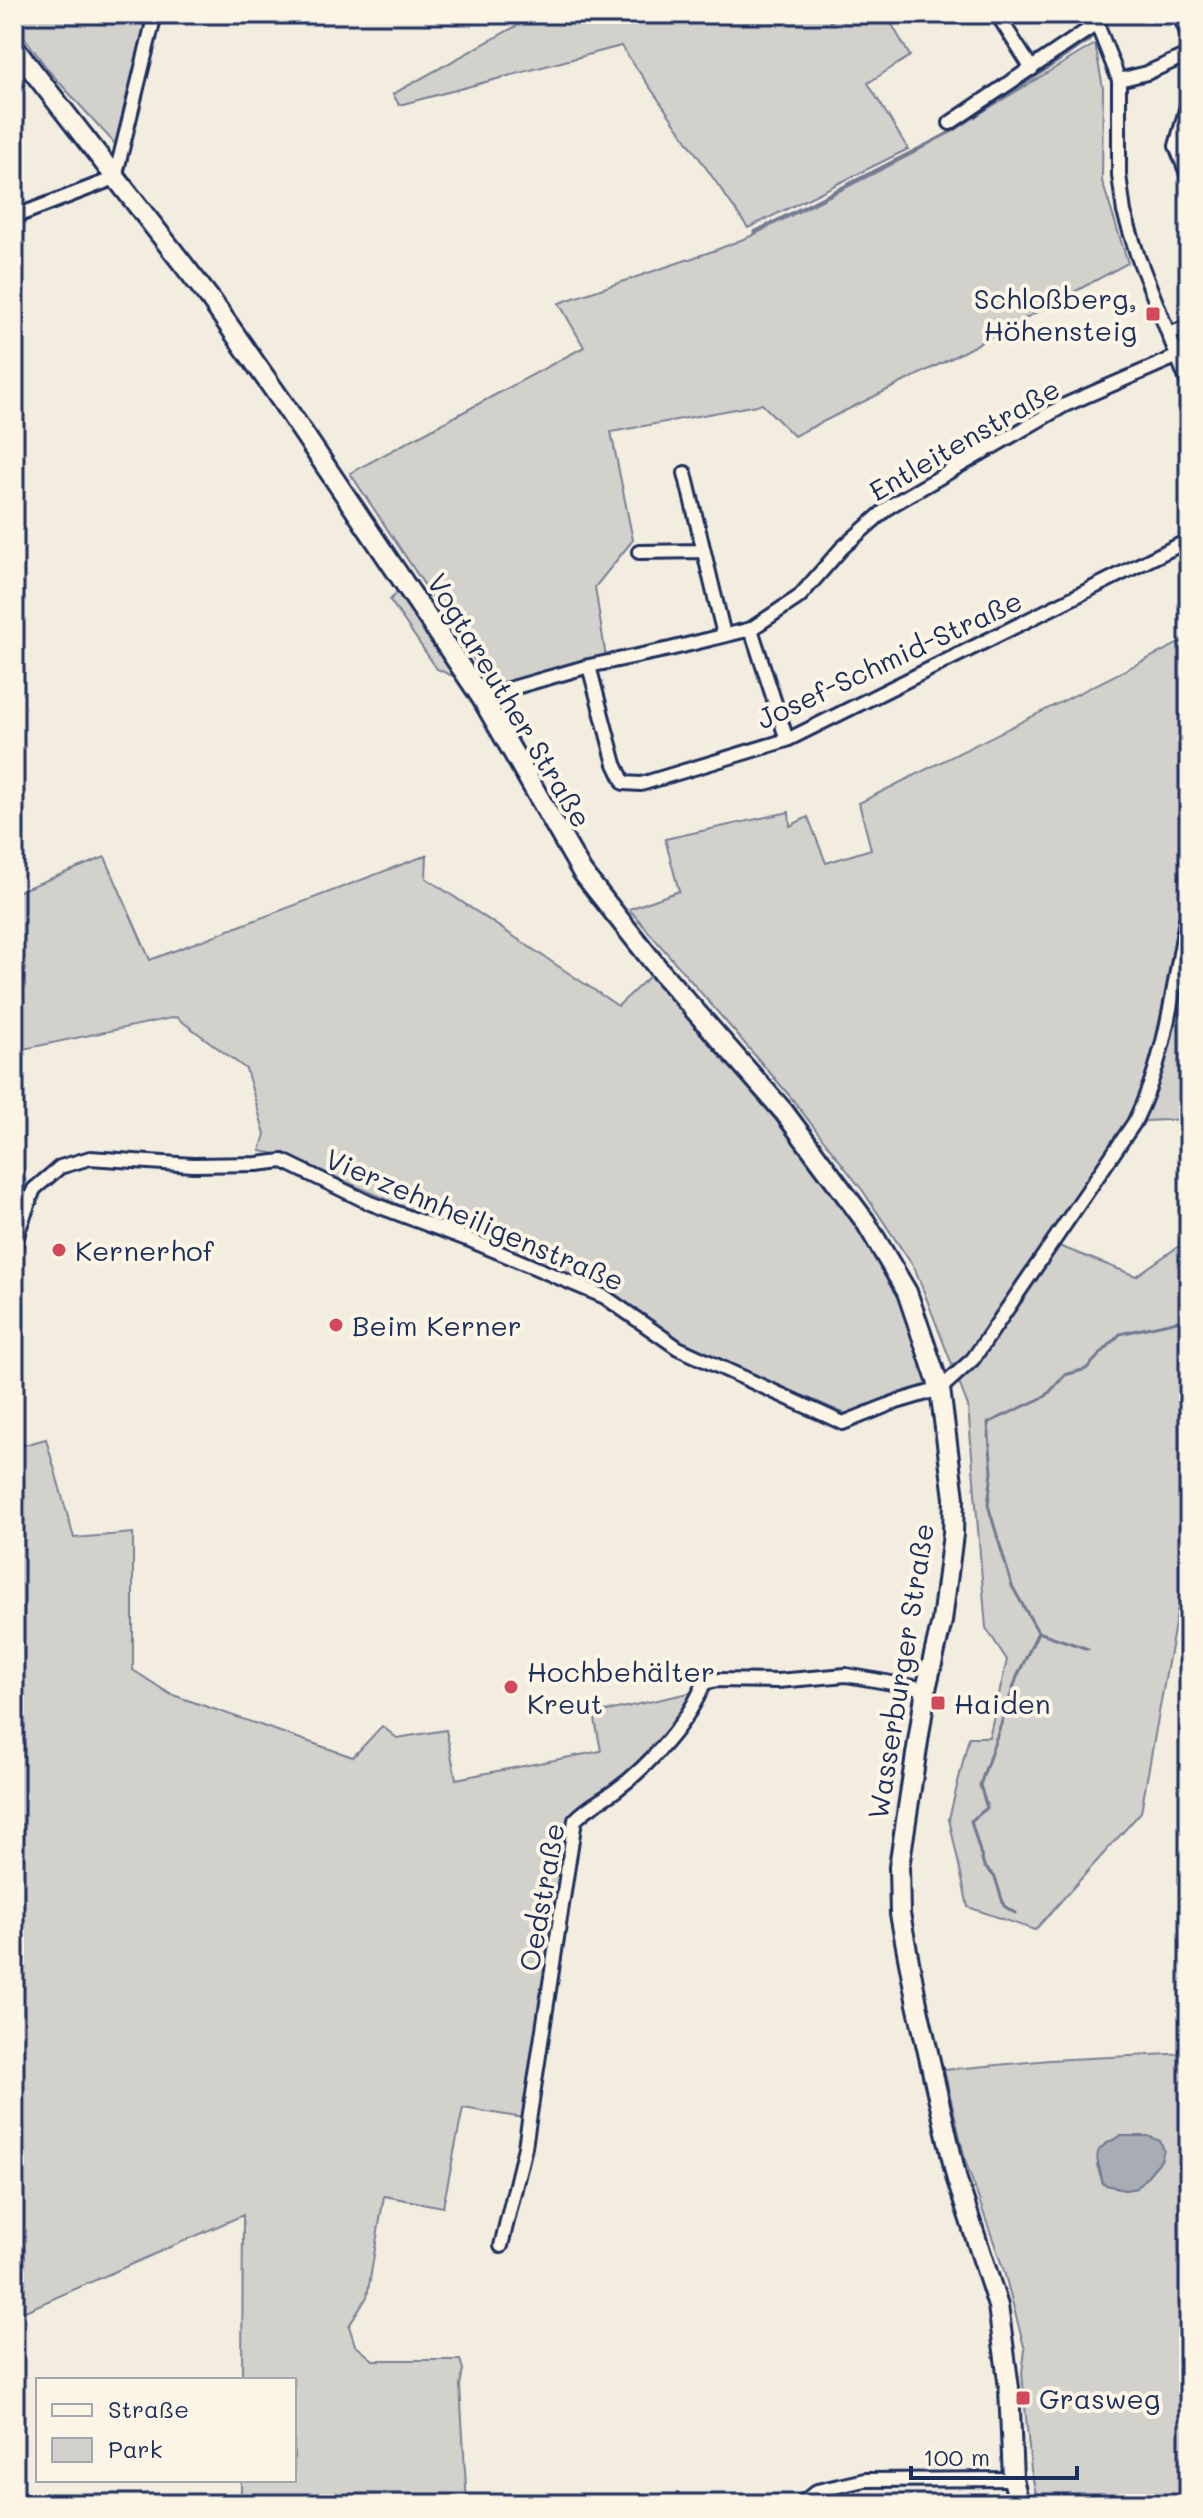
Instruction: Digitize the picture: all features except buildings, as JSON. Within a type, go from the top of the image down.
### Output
[{"type":"main road","name":"Vogtareuther Straße","points":[[14,47],[229,326],[481,697],[548,816],[598,895],[784,1112],[865,1221],[907,1292],[940,1389]]},
{"type":"main road","name":"Wasserburger Straße","points":[[940,1389],[954,1498],[953,1534],[942,1621],[926,1689],[899,1867],[900,1914],[957,2180],[998,2306],[1009,2388],[1013,2479],[1019,2504]]},
{"type":"street","points":[[14,217],[115,178],[155,14]]},
{"type":"street","points":[[997,14],[1032,69]]},
{"type":"street","points":[[1179,14],[1189,37]]},
{"type":"street","points":[[950,123],[1032,69],[1096,18],[1119,80],[1119,175],[1124,212],[1138,257],[1189,386]]},
{"type":"street","points":[[1119,80],[1147,73],[1189,54]]},
{"type":"street","points":[[1189,99],[1176,146],[1189,179]]},
{"type":"street","points":[[1169,334],[1189,326]]},
{"type":"street","name":"Entleitenstraße","points":[[481,697],[589,666],[751,629],[799,597],[842,548],[890,506],[1065,405],[1178,356]]},
{"type":"street","points":[[685,473],[724,635]]},
{"type":"street","name":"Josef-Schmid-Straße","points":[[589,666],[615,764],[624,783],[641,784],[787,740],[1189,540]]},
{"type":"street","points":[[639,552],[704,551]]},
{"type":"street","points":[[751,629],[787,740]]},
{"type":"street","points":[[940,1389],[973,1359],[1134,1123],[1146,1100],[1163,1047],[1189,906]]},
{"type":"street","name":"Vierzehnheiligenstraße","points":[[14,1251],[34,1189],[60,1167],[90,1158],[193,1165],[283,1161],[370,1203],[467,1239],[605,1297],[678,1348],[843,1423],[940,1389]]},
{"type":"street","name":"Oedstraße","points":[[501,2246],[525,2147],[575,1820],[589,1805],[616,1790],[668,1742],[699,1696],[704,1683],[846,1675],[926,1689]]},
{"type":"street","points":[[801,2504],[817,2491],[865,2480],[1013,2479]]},
{"type":"green space","points":[[14,14],[149,14],[116,145],[49,71],[14,23]]},
{"type":"green space","points":[[538,14],[825,14],[830,22],[844,14],[886,14],[910,56],[868,83],[908,149],[748,228],[621,46],[399,105],[393,94]]},
{"type":"green space","points":[[1095,44],[1103,88],[1102,181],[1128,263],[946,361],[794,436],[762,404],[611,432],[633,540],[595,587],[606,658],[491,685],[350,473],[584,347],[559,303],[751,236],[912,154]]},
{"type":"green space","points":[[399,590],[457,678],[437,669],[390,600]]},
{"type":"green space","points":[[1189,638],[1189,1119],[1145,1121],[1059,1246],[1136,1276],[1189,1239],[1189,1547],[1141,1812],[1035,1930],[968,1907],[949,1819],[969,1737],[989,1737],[1007,1660],[986,1628],[968,1406],[915,1269],[863,1191],[789,1095],[629,909],[679,891],[665,839],[789,812],[790,826],[808,817],[826,863],[871,849],[859,803]]},
{"type":"green space","points":[[427,855],[426,878],[618,1006],[652,974],[775,1119],[855,1223],[898,1297],[930,1384],[846,1414],[682,1344],[606,1292],[287,1156],[260,1151],[265,1134],[246,1069],[176,1017],[23,1049],[14,1100],[14,893],[105,857],[150,960]]},
{"type":"green space","points":[[14,1115],[27,1191],[14,1242]]},
{"type":"green space","points":[[46,1439],[74,1538],[133,1533],[133,1670],[170,1694],[353,1757],[382,1726],[397,1738],[446,1730],[456,1779],[601,1751],[594,1714],[698,1691],[664,1739],[611,1790],[585,1803],[567,1823],[524,2118],[463,2108],[443,2207],[384,2196],[367,2297],[349,2326],[355,2345],[373,2360],[460,2360],[463,2369],[460,2386],[467,2504],[241,2504],[241,2482],[296,2482],[296,2378],[242,2378],[243,2215],[14,2316],[14,1442],[16,1447]]},
{"type":"green space","points":[[1189,2053],[1189,2504],[1038,2504],[1031,2470],[1022,2373],[1025,2350],[1004,2271],[966,2163],[944,2070],[1050,2060]],"holes":[[[1161,2160],[1137,2188],[1124,2190],[1103,2184],[1097,2165]]]},
{"type":"shaded area","points":[[1121,2136],[1148,2136],[1160,2141],[1164,2150],[1161,2160],[1137,2188],[1124,2190],[1103,2184],[1097,2155],[1103,2146]]},
{"type":"waterway","points":[[754,232],[953,131],[1090,40]]},
{"type":"waterway","points":[[1015,1913],[1004,1906],[995,1877],[984,1866],[971,1821],[987,1808],[980,1785],[1017,1677],[1038,1632],[1012,1586],[988,1505],[992,1472],[988,1423],[1046,1396],[1065,1375],[1086,1369],[1120,1334],[1182,1320],[1189,1314]]},
{"type":"waterway","points":[[1038,1632],[1088,1649]]},
{"type":"place","name":"Schloßberg, Höhensteig","points":[[1153,314]]},
{"type":"place","name":"Kernerhof","points":[[59,1250]]},
{"type":"place","name":"Beim Kerner","points":[[336,1325]]},
{"type":"place","name":"Hochbehälter Kreut","points":[[511,1687]]},
{"type":"place","name":"Haiden","points":[[938,1703]]},
{"type":"place","name":"Grasweg","points":[[1023,2398]]}]
